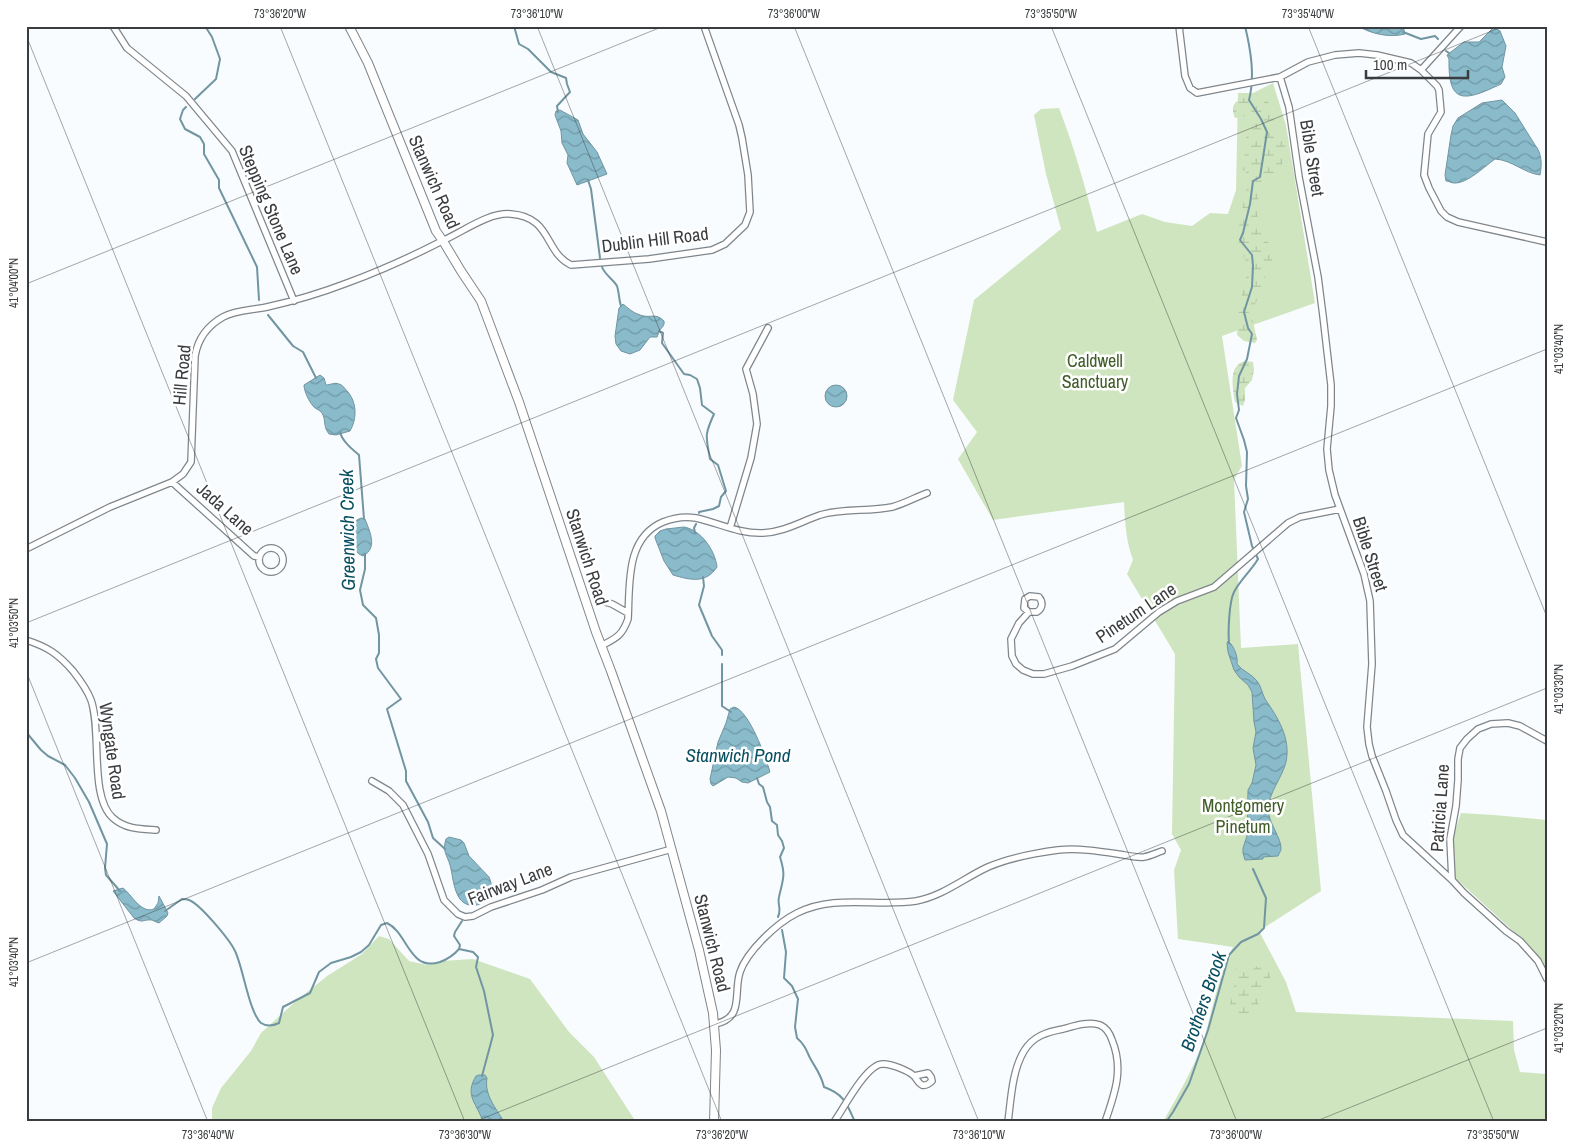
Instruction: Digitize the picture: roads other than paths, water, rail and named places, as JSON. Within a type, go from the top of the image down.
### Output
[{"type":"street","name":"Stepping Stone Lane","points":[[114,26],[127,48],[186,96],[232,151],[294,301]]},
{"type":"street","name":"Stanwich Road","points":[[349,26],[368,64],[436,231],[481,301],[549,490],[600,646],[646,768],[672,849],[700,955],[715,1024],[714,1122]]},
{"type":"street","name":"Dublin Hill Road","points":[[443,241],[494,215],[508,214],[524,216],[537,223],[560,257],[571,265],[650,259],[712,250],[725,244],[745,225],[750,212],[748,175],[739,125],[704,26]]},
{"type":"street","points":[[1179,26],[1185,76],[1190,88],[1197,92],[1280,77],[1310,61],[1336,55],[1358,53],[1397,58],[1411,63],[1421,70],[1439,90],[1441,112],[1428,134],[1424,175],[1441,211],[1447,217],[1458,222],[1547,242]]},
{"type":"street","points":[[1421,70],[1461,26]]},
{"type":"street","name":"Bible Street","points":[[1280,77],[1289,106],[1299,176],[1320,293],[1331,385],[1328,458],[1331,478],[1340,509],[1360,561],[1370,601],[1372,664],[1367,727],[1372,756],[1401,831],[1409,841],[1464,893],[1533,955],[1547,978]]},
{"type":"street","name":"Hill Road","points":[[26,549],[110,507],[172,482],[183,474],[191,462],[195,356],[197,345],[208,327],[229,314],[294,301],[347,284],[443,241]]},
{"type":"street","points":[[730,528],[751,458],[757,424],[753,394],[746,369],[768,328]]},
{"type":"street","name":"Jada Lane","points":[[172,482],[254,556],[259,557]]},
{"type":"street","points":[[600,646],[620,636],[625,629],[633,557],[637,545],[648,530],[664,521],[687,517],[697,518],[744,532],[774,532],[792,527],[820,515],[892,506],[927,493]]},
{"type":"street","name":"Pinetum Lane","points":[[1029,612],[1019,623],[1011,639],[1012,656],[1016,664],[1023,670],[1033,674],[1049,673],[1072,666],[1115,649],[1159,612],[1177,601],[1214,587],[1288,523],[1300,517],[1340,509]]},
{"type":"street","name":"Jada Lane","points":[[274,548],[283,556],[283,564],[281,568],[274,572],[266,572],[260,567],[259,557],[263,550],[274,548]]},
{"type":"street","points":[[605,602],[628,613]]},
{"type":"street","name":"Wyngate Road","points":[[26,640],[44,645],[64,661],[83,683],[91,700],[95,716],[100,794],[104,808],[113,818],[128,828],[156,830]]},
{"type":"street","name":"Patricia Lane","points":[[1452,880],[1450,839],[1456,806],[1460,748],[1478,729],[1491,724],[1508,723],[1520,726],[1547,741]]},
{"type":"street","name":"Fairway Lane","points":[[372,781],[389,791],[403,805],[428,854],[444,900],[458,914],[465,917],[473,916],[542,890],[571,877],[672,849]]},
{"type":"street","points":[[715,1024],[724,1022],[731,1017],[736,1002],[740,972],[752,952],[762,940],[786,920],[811,907],[836,902],[916,901],[933,896],[989,867],[1007,860],[1056,850],[1091,850],[1143,857],[1162,851]]},
{"type":"street","points":[[1008,1122],[1016,1071],[1028,1045],[1041,1035],[1088,1024],[1102,1026],[1107,1030],[1118,1059],[1119,1071],[1117,1081],[1105,1122]]},
{"type":"street","points":[[834,1122],[871,1069],[885,1063],[914,1076]]},
{"type":"water","points":[[1358,26],[1403,26],[1405,34],[1393,36],[1381,34]]},
{"type":"water","points":[[1494,27],[1500,31],[1506,46],[1502,67],[1505,77],[1501,84],[1488,90],[1478,94],[1461,96],[1452,85],[1447,55],[1464,42],[1479,42]]},
{"type":"water","points":[[1502,100],[1515,113],[1537,148],[1541,159],[1540,175],[1495,159],[1464,181],[1454,183],[1446,181],[1445,175],[1451,135],[1453,126],[1458,118],[1482,103]]},
{"type":"water","points":[[560,110],[578,120],[583,134],[597,152],[607,174],[577,185],[567,163],[568,155],[562,143],[561,131],[555,115],[556,111]]},
{"type":"water","points":[[623,304],[637,314],[655,316],[664,321],[664,325],[657,337],[650,337],[640,350],[630,354],[621,351],[616,344],[615,336],[619,308]]},
{"type":"water","points":[[320,375],[324,378],[326,385],[336,383],[344,387],[351,396],[355,411],[350,431],[336,435],[329,434],[322,413],[314,407],[309,399],[304,385]]},
{"type":"water","points":[[836,385],[844,388],[847,396],[844,404],[836,407],[828,404],[825,396],[828,388]]},
{"type":"water","points":[[361,518],[365,519],[372,539],[368,553],[363,556],[352,547],[354,541],[350,532],[355,521]]},
{"type":"water","points":[[684,527],[701,536],[713,554],[717,567],[708,576],[691,579],[673,575],[664,561],[655,536],[660,531],[666,529]]},
{"type":"water","points":[[1228,641],[1235,651],[1237,664],[1258,683],[1282,729],[1287,745],[1286,762],[1268,809],[1270,819],[1281,845],[1281,850],[1278,856],[1263,857],[1263,859],[1245,860],[1243,853],[1247,836],[1248,790],[1252,783],[1256,765],[1253,748],[1256,732],[1252,692],[1234,670],[1228,652]]},
{"type":"water","name":"Stanwich Pond","points":[[734,707],[740,710],[751,725],[770,772],[748,783],[728,777],[713,786],[710,779],[718,742],[730,709]]},
{"type":"water","points":[[449,837],[461,840],[464,843],[469,856],[489,877],[491,893],[483,903],[471,905],[460,899],[445,850],[446,839]]},
{"type":"water","points":[[123,888],[137,903],[149,910],[154,909],[158,903],[159,896],[168,913],[167,916],[159,923],[152,920],[139,921],[134,918],[113,891]]},
{"type":"water","points":[[485,1075],[487,1078],[489,1096],[504,1122],[483,1122],[471,1094],[473,1083],[476,1076]]},
{"type":"waterway","name":"Greenwich Creek","points":[[195,99],[216,79],[220,59],[212,37],[205,26]]},
{"type":"waterway","points":[[514,26],[519,44],[528,49],[551,72],[566,78],[570,92],[557,106],[558,112]]},
{"type":"waterway","name":"Brothers Brook","points":[[1229,643],[1229,617],[1232,597],[1239,583],[1258,559],[1252,546],[1244,512],[1248,499],[1246,486],[1247,452],[1236,418],[1239,410],[1237,394],[1239,376],[1247,359],[1252,334],[1248,328],[1244,312],[1252,287],[1252,255],[1240,240],[1250,204],[1253,181],[1260,177],[1267,132],[1249,100],[1252,82],[1252,63],[1245,26]]},
{"type":"waterway","points":[[1403,32],[1421,39],[1435,36],[1438,39]]},
{"type":"waterway","name":"Greenwich Creek","points":[[186,107],[180,119],[185,129],[200,137],[204,144],[204,154],[219,180],[219,188],[257,267],[259,300]]},
{"type":"waterway","points":[[588,180],[591,189],[600,258]]},
{"type":"waterway","points":[[602,267],[617,286],[621,306]]},
{"type":"waterway","name":"Greenwich Creek","points":[[268,315],[293,346],[303,352],[316,378]]},
{"type":"waterway","points":[[659,331],[663,333],[662,343],[684,374],[697,379],[702,405],[714,414],[707,432],[710,459],[718,465],[726,491],[721,497],[719,506],[699,513]]},
{"type":"waterway","name":"Greenwich Creek","points":[[340,432],[345,442],[359,455],[364,519]]},
{"type":"waterway","points":[[695,533],[694,528],[696,524]]},
{"type":"waterway","name":"Greenwich Creek","points":[[365,554],[365,569],[360,590],[363,605],[376,618],[379,635],[379,653],[376,659],[378,668],[401,699],[387,709],[406,771],[406,781],[428,822],[433,838],[445,849]]},
{"type":"waterway","points":[[703,577],[704,586],[699,605],[712,636],[722,650],[722,655]]},
{"type":"waterway","points":[[722,664],[722,706],[731,712]]},
{"type":"waterway","points":[[26,732],[41,750],[65,765],[75,778],[89,802],[107,844],[106,875],[120,891]]},
{"type":"waterway","points":[[757,778],[759,784],[763,787],[770,807],[772,821],[777,825],[778,835],[784,848],[780,857],[783,877],[778,917]]},
{"type":"waterway","name":"Brothers Brook","points":[[1166,1122],[1189,1084],[1208,1030],[1229,955],[1241,942],[1258,934],[1264,928],[1266,898],[1253,869]]},
{"type":"waterway","points":[[165,911],[182,899],[187,899],[200,908],[214,923],[235,951],[253,1009],[261,1023],[268,1026],[279,1023],[283,1007],[310,993],[319,972],[331,963],[361,952],[369,945],[381,925],[387,923],[394,928],[415,957],[422,962],[430,964],[440,962],[455,954],[459,949]]},
{"type":"waterway","name":"Greenwich Creek","points":[[459,949],[460,945],[454,936],[462,921]]},
{"type":"waterway","points":[[782,930],[786,952],[784,978],[792,986],[798,999],[795,1027],[797,1038],[806,1049],[820,1075],[824,1087],[836,1093],[844,1100],[855,1122]]},
{"type":"waterway","name":"Greenwich Creek","points":[[459,949],[473,952],[478,957],[476,967],[484,991],[493,1035],[482,1076]]},
{"type":"park label","name":"Caldwell Sanctuary","points":[[1095,371]]},
{"type":"park label","name":"Montgomery Pinetum","points":[[1243,816]]}]
